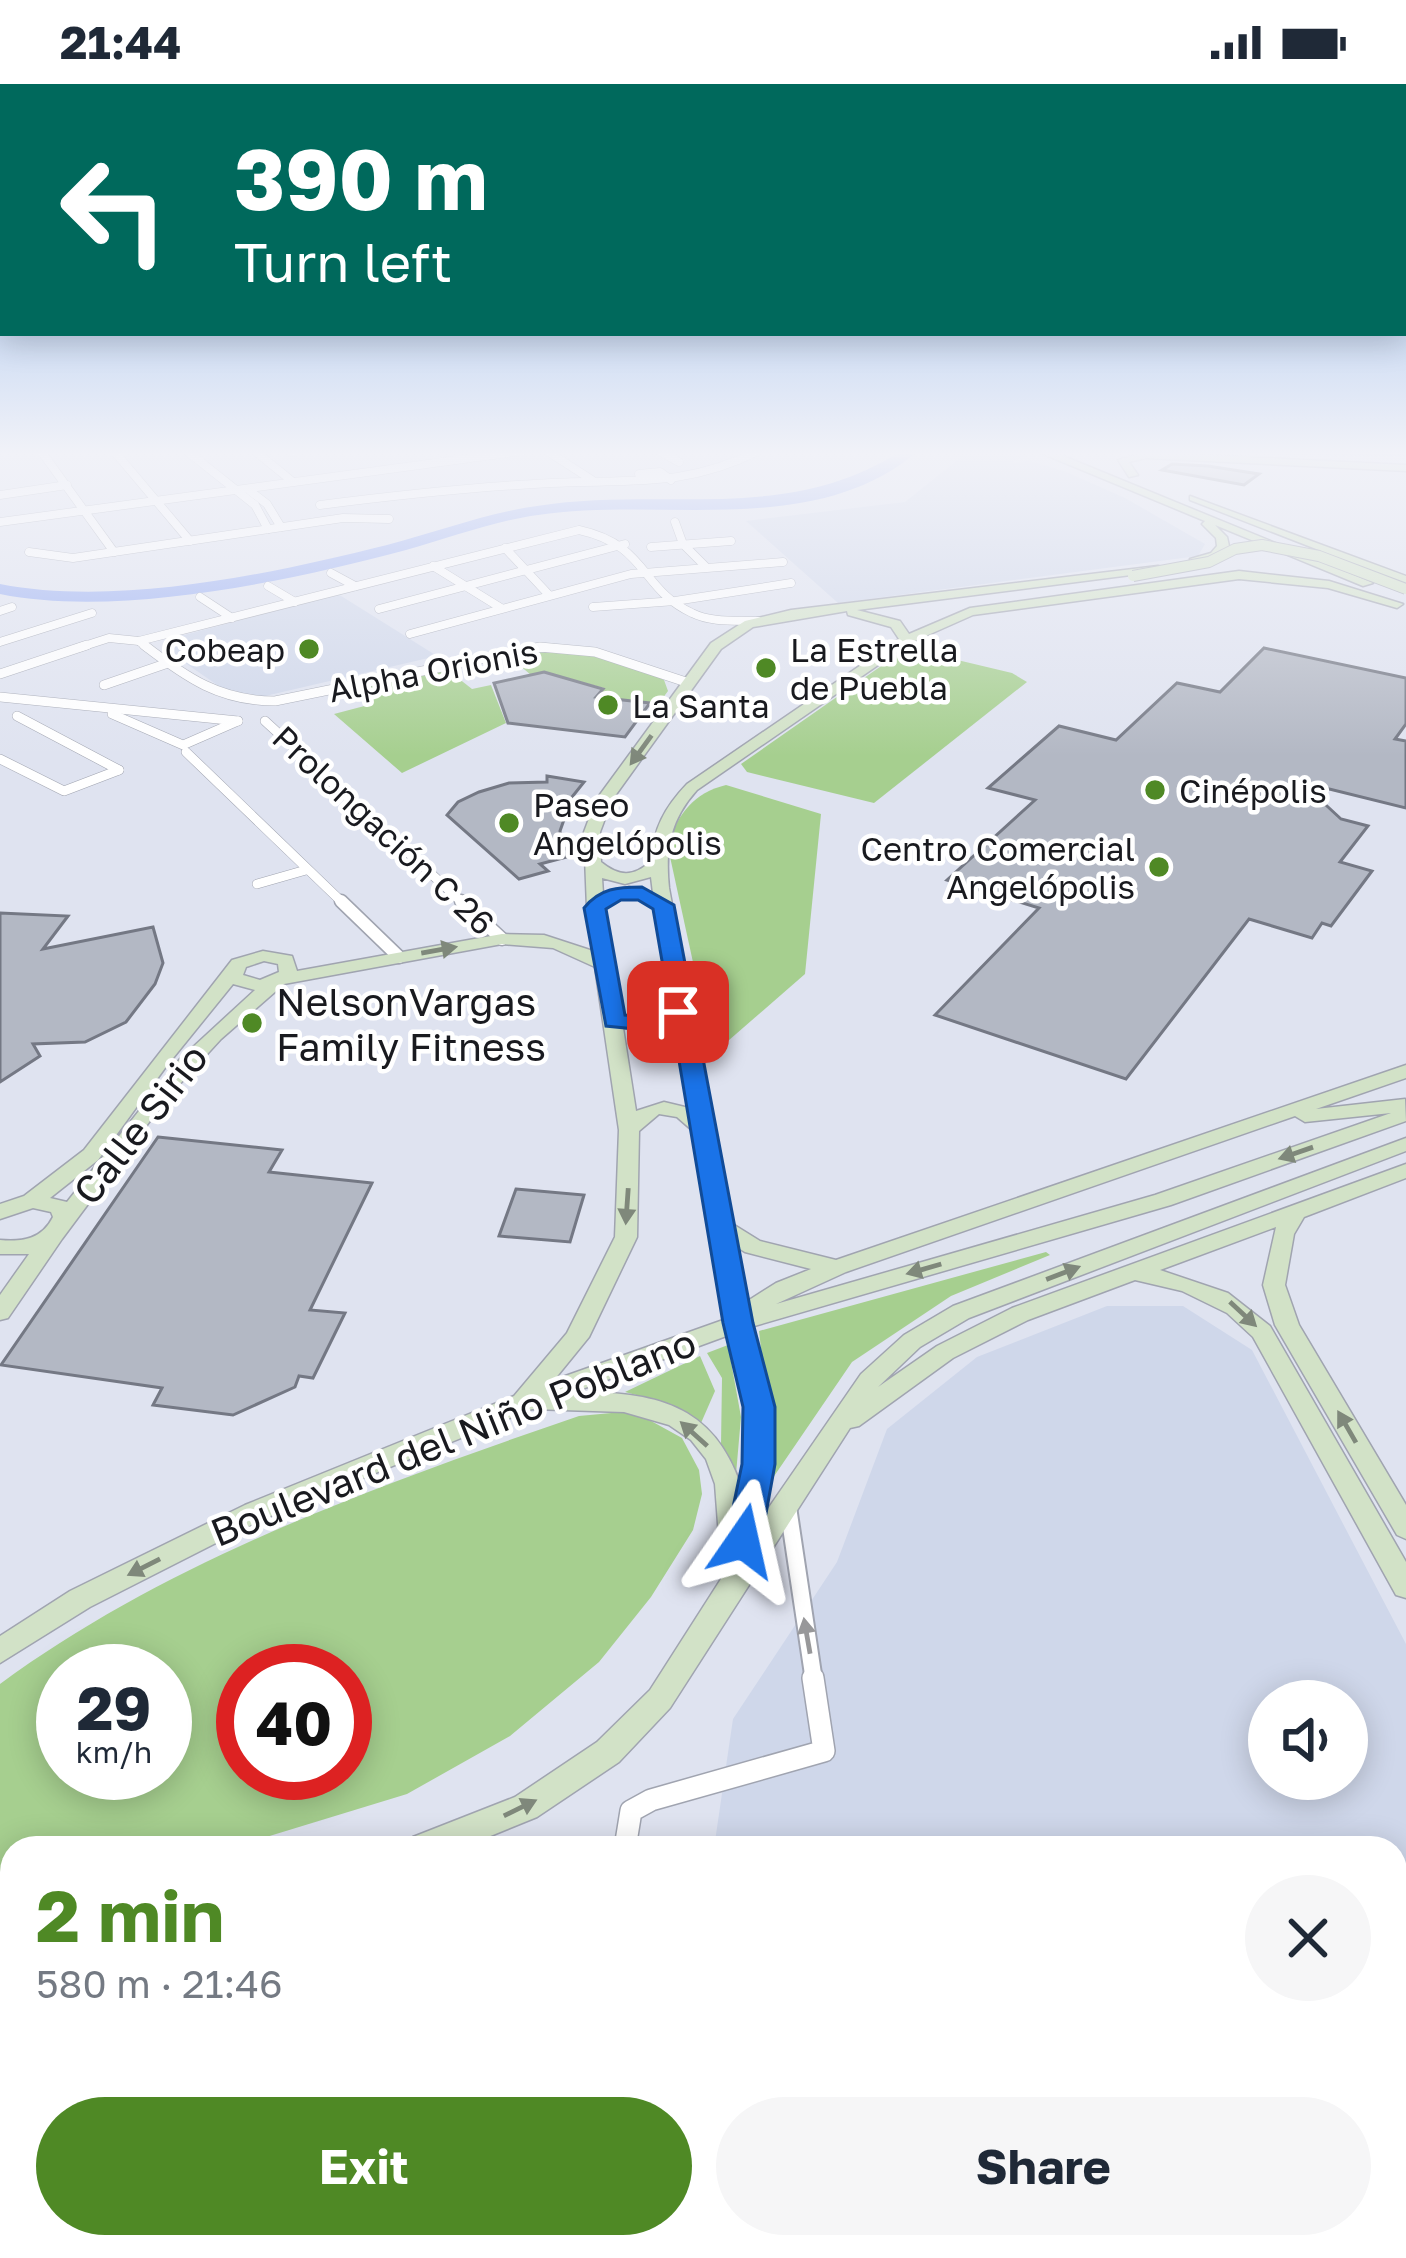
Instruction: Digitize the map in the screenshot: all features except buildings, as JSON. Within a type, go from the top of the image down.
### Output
[{"type":"street","points":[[31,552],[61,559],[111,552]]},
{"type":"street","points":[[0,674],[110,638],[139,641],[487,552]]},
{"type":"street","points":[[509,552],[549,595]]},
{"type":"street","points":[[379,610],[593,552]]},
{"type":"street","points":[[632,552],[675,601],[702,617],[758,621]]},
{"type":"street","points":[[691,552],[706,567]]},
{"type":"street","points":[[1062,581],[1208,558],[1215,552]]},
{"type":"street","points":[[521,1403],[577,1337],[626,1238],[629,1130],[595,908],[592,832],[604,800],[723,639],[758,621],[791,614],[1132,576],[1209,562],[1229,552]]},
{"type":"street","points":[[1277,552],[1403,604]]},
{"type":"street","points":[[1283,552],[1403,604]]},
{"type":"street","points":[[1301,552],[1406,590]]},
{"type":"street","points":[[1334,552],[1406,580]]},
{"type":"street","points":[[410,634],[649,572],[783,562]]},
{"type":"street","points":[[433,566],[501,608]]},
{"type":"street","points":[[331,573],[355,586]]},
{"type":"street","points":[[735,1580],[759,1464],[759,1407],[738,1323],[663,905],[658,864],[662,827],[669,811],[692,787],[906,640],[945,620],[1005,604],[1228,575],[1329,585],[1403,604]]},
{"type":"street","points":[[593,607],[675,601],[791,583]]},
{"type":"street","points":[[268,586],[295,602]]},
{"type":"street","points":[[200,597],[232,618]]},
{"type":"street","points":[[912,598],[893,605],[893,612],[913,620],[945,620]]},
{"type":"street","points":[[0,611],[12,607]]},
{"type":"street","points":[[0,642],[92,613]]},
{"type":"street","points":[[791,614],[874,615],[896,624],[906,640]]},
{"type":"street","points":[[139,641],[168,663]]},
{"type":"street","name":"Alpha Orionis","points":[[168,663],[207,693],[244,702],[291,698],[540,647],[595,652],[689,683]]},
{"type":"street","points":[[104,685],[168,663]]},
{"type":"street","points":[[0,722],[83,691]]},
{"type":"street","points":[[0,697],[238,722],[184,748]]},
{"type":"street","points":[[98,707],[184,748],[399,957]]},
{"type":"street","points":[[0,759],[64,791],[119,770],[17,716]]},
{"type":"street","name":"Prolongación C 26","points":[[265,721],[502,938]]},
{"type":"street","points":[[593,863],[606,875],[623,879],[646,875],[658,864]]},
{"type":"street","points":[[256,884],[306,869]]},
{"type":"street","points":[[595,908],[611,895],[627,892],[647,895],[663,905]]},
{"type":"street","name":"Calle Sirio","points":[[0,1312],[182,1065],[218,1026],[279,981],[502,938],[560,942],[607,967]]},
{"type":"street","points":[[272,956],[290,964],[279,981],[247,986],[232,974],[245,960],[272,956]]},
{"type":"street","name":"Calle Sirio","points":[[13,1204],[91,1155],[232,974]]},
{"type":"street","points":[[614,1021],[655,1024],[672,1018],[681,1008]]},
{"type":"street","points":[[158,1064],[182,1065]]},
{"type":"street","points":[[738,1323],[757,1302],[776,1291],[1165,1150],[1406,1071]]},
{"type":"street","points":[[629,1130],[646,1111],[663,1107],[684,1111],[702,1128]]},
{"type":"street","points":[[1267,1120],[1406,1110]]},
{"type":"street","name":"Boulevard del Niño Poblano","points":[[0,1651],[80,1600],[254,1512],[521,1403],[738,1323],[1163,1200],[1406,1110]]},
{"type":"street","points":[[454,1836],[526,1807],[608,1752],[660,1699],[835,1430],[870,1381],[912,1341],[961,1312],[1406,1144]]},
{"type":"street","points":[[835,1430],[945,1352],[1020,1314],[1406,1172]]},
{"type":"street","points":[[0,1247],[25,1248],[59,1228],[63,1212],[55,1204],[13,1204]]},
{"type":"street","points":[[1292,1216],[1283,1234],[1274,1285],[1287,1324],[1406,1528]]},
{"type":"street","points":[[722,1227],[753,1247],[838,1268]]},
{"type":"street","points":[[1136,1273],[1218,1294],[1239,1306],[1262,1332],[1406,1588]]},
{"type":"street","points":[[521,1403],[616,1399],[666,1412],[694,1430],[719,1459],[728,1484],[735,1580]]},
{"type":"street","points":[[628,1836],[631,1811],[651,1800],[824,1751],[787,1500]]},
{"type":"shaded area","points":[[781,552],[1200,552],[1198,556],[838,603]]},
{"type":"shaded area","points":[[338,594],[437,656],[261,697],[223,689],[165,649],[177,637]]},
{"type":"shaded area","points":[[1107,1306],[1183,1306],[1252,1350],[1406,1644],[1406,1836],[716,1836],[733,1719],[837,1562],[887,1429],[977,1357]]},
{"type":"green space","points":[[907,648],[1012,673],[1027,682],[874,803],[747,772],[741,764]]},
{"type":"green space","points":[[571,650],[631,665],[664,680],[668,691],[659,703],[599,697],[604,688],[544,672],[531,675],[507,655]]},
{"type":"green space","points":[[444,667],[472,689],[491,685],[506,723],[402,773],[334,714],[372,704],[352,687]]},
{"type":"green space","points":[[726,785],[821,814],[805,974],[713,1054],[667,843],[689,806]]},
{"type":"green space","points":[[1046,1252],[1050,1255],[951,1296],[852,1362],[766,1488],[772,1442],[759,1331]]},
{"type":"green space","points":[[728,1345],[741,1417],[736,1474],[721,1445],[722,1378],[707,1353]]},
{"type":"green space","points":[[700,1356],[715,1391],[701,1423],[655,1400],[625,1392]]},
{"type":"green space","points":[[633,1411],[682,1438],[699,1470],[702,1494],[693,1530],[651,1597],[599,1662],[510,1736],[407,1794],[269,1836],[0,1836],[0,1684],[36,1659],[36,1800],[192,1800],[192,1644],[59,1644],[206,1562],[354,1498],[579,1416]]},
{"type":"waterway","points":[[0,589],[61,597],[143,592],[374,552]]},
{"type":"place","name":"Cobeap","points":[[309,649]]},
{"type":"place","name":"La Estrella de Puebla","points":[[766,668]]},
{"type":"place","name":"La Santa","points":[[608,705]]},
{"type":"place","name":"Cinépolis","points":[[1155,790]]},
{"type":"place","name":"Paseo Angelópolis","points":[[509,823]]},
{"type":"place","name":"Centro Comercial Angelópolis","points":[[1159,867]]},
{"type":"place","name":"NelsonVargas Family Fitness","points":[[252,1023]]},
{"type":"route","points":[[678,1012],[655,1024],[614,1021],[595,908],[604,899],[618,893],[642,893],[663,905],[666,917],[738,1323],[759,1407],[759,1464],[743,1541]]}]
